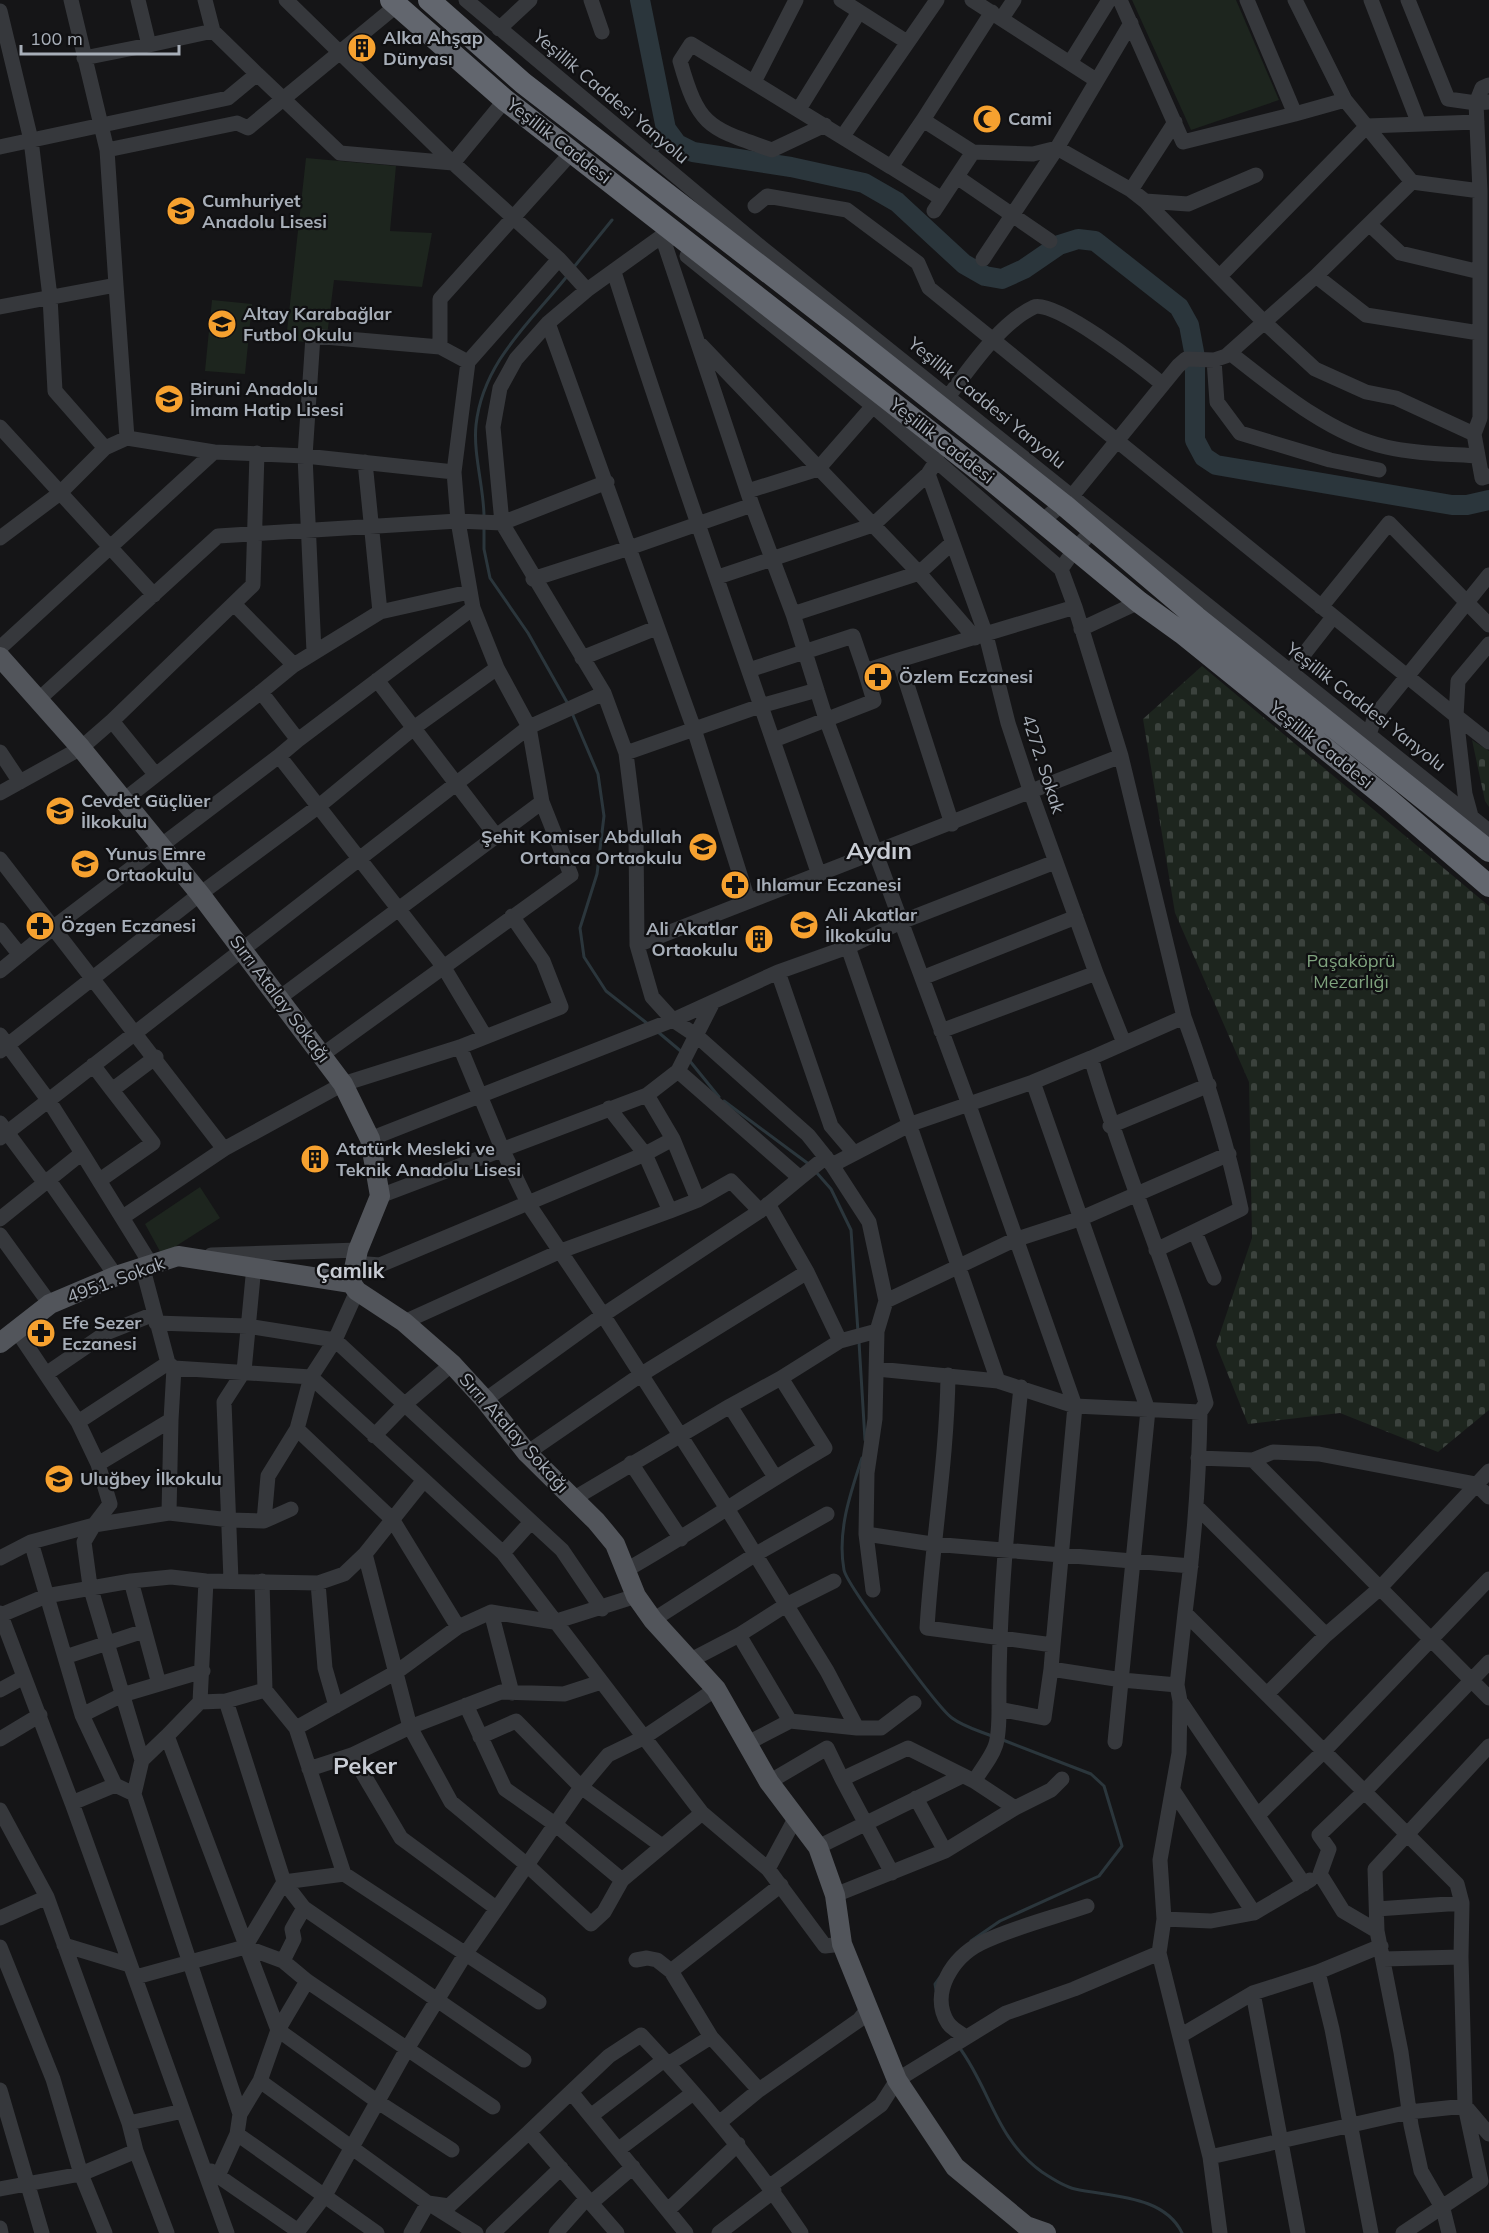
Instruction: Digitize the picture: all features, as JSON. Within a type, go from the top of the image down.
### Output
[{"type":"highway","name":"Yeşillik Caddesi","points":[[429,0],[523,83],[1068,500],[1196,617],[1489,851]]},
{"type":"highway","name":"Yeşillik Caddesi","points":[[394,3],[505,100],[573,151],[665,231],[1042,521],[1139,602],[1182,633],[1362,778],[1489,886]]},
{"type":"main road","name":"Sırrı Atalay Sokağı","points":[[0,657],[81,748],[200,894],[343,1084],[370,1139],[380,1196]]},
{"type":"main road","points":[[354,1287],[356,1256],[380,1196]]},
{"type":"main road","name":"4951. Sokak","points":[[0,1343],[51,1304],[116,1276],[148,1268],[178,1256],[254,1266],[354,1287]]},
{"type":"main road","name":"Sırrı Atalay Sokağı","points":[[354,1287],[404,1322],[452,1364],[527,1452],[596,1521],[615,1544],[628,1569],[636,1596],[653,1620],[716,1689],[769,1782],[818,1847],[835,1895],[842,1944],[897,2080],[955,2167],[1022,2229],[1046,2233]]},
{"type":"street","points":[[71,0],[107,150],[127,438]]},
{"type":"street","points":[[138,0],[149,45]]},
{"type":"street","points":[[205,0],[213,31],[340,153],[453,163]]},
{"type":"street","points":[[286,0],[453,163],[559,259],[587,290]]},
{"type":"street","name":"Yeşillik Caddesi Yanyolu","points":[[466,0],[762,248],[948,397],[1068,500]]},
{"type":"street","points":[[499,29],[530,0]]},
{"type":"street","points":[[591,0],[602,32]]},
{"type":"street","points":[[754,82],[796,0]]},
{"type":"street","points":[[841,0],[907,42]]},
{"type":"street","points":[[843,136],[937,0]]},
{"type":"street","points":[[972,0],[1096,80]]},
{"type":"street","points":[[891,167],[997,15],[1014,0]]},
{"type":"street","points":[[1070,63],[1109,0]]},
{"type":"street","points":[[1120,0],[1183,142],[1345,100]]},
{"type":"street","points":[[1246,0],[1295,114]]},
{"type":"street","points":[[1295,0],[1345,100],[1412,182],[1480,191]]},
{"type":"street","points":[[1371,0],[1419,124]]},
{"type":"street","points":[[1408,0],[1448,99],[1485,101]]},
{"type":"street","points":[[107,150],[237,123],[248,128],[339,53],[394,3]]},
{"type":"street","points":[[0,10],[31,140],[50,297],[55,391],[105,448]]},
{"type":"street","points":[[799,109],[859,12]]},
{"type":"street","points":[[983,259],[1010,215],[1057,148],[1131,24]]},
{"type":"street","points":[[84,58],[213,31]]},
{"type":"street","points":[[825,125],[772,150],[725,133],[699,114],[680,62],[691,44],[799,109],[843,136],[891,167],[938,205],[973,152]]},
{"type":"street","points":[[0,147],[228,98],[257,74]]},
{"type":"street","points":[[1489,85],[1482,88],[1485,101],[1477,122],[1484,153],[1480,191],[1485,217],[1482,325],[1485,415],[1474,434],[1482,478],[1489,476]]},
{"type":"street","points":[[453,163],[505,100]]},
{"type":"street","points":[[923,120],[973,152],[1033,154],[1057,148],[1131,190],[1145,201],[1263,321],[1315,369],[1366,392],[1396,398],[1474,434]]},
{"type":"street","points":[[1131,190],[1175,122]]},
{"type":"street","points":[[1220,276],[1368,126],[1477,122]]},
{"type":"street","points":[[440,347],[440,299],[573,151]]},
{"type":"street","points":[[1145,201],[1188,204],[1256,176]]},
{"type":"street","points":[[957,177],[1050,241]]},
{"type":"street","points":[[1042,521],[1068,500],[1178,366],[1186,359],[1211,360],[1230,352],[1316,276],[1412,182]]},
{"type":"street","points":[[755,206],[767,196],[847,210],[918,263],[930,288],[1405,677],[1489,742]]},
{"type":"street","points":[[1370,224],[1400,253],[1483,276]]},
{"type":"street","points":[[665,231],[614,272],[587,290],[548,323],[516,358],[500,388],[493,427],[502,523],[533,579],[604,693],[626,753],[636,834],[637,945],[652,998],[673,1020],[697,1036],[808,1135],[829,1161],[869,1222],[886,1301],[877,1331],[875,1419],[867,1473],[866,1534],[873,1590]]},
{"type":"street","points":[[665,231],[697,340],[750,498],[793,614],[826,719],[968,1103],[1014,1240],[1075,1406],[1051,1669],[1044,1718],[999,1709]]},
{"type":"street","points":[[665,231],[937,460],[1061,569],[1075,607],[1120,756],[1184,1017],[1209,1085],[1229,1154],[1241,1209],[1156,1250]]},
{"type":"street","points":[[322,1055],[572,875],[542,802],[529,727],[497,668],[472,608],[458,521],[454,472],[468,363],[559,259]]},
{"type":"street","points":[[614,272],[697,525],[718,577],[819,874]]},
{"type":"street","points":[[1316,276],[1366,315],[1482,325]]},
{"type":"street","points":[[0,307],[116,285]]},
{"type":"street","points":[[948,397],[993,338],[1035,306],[1046,305],[1088,329],[1162,384]]},
{"type":"street","points":[[548,323],[694,729],[748,900]]},
{"type":"street","points":[[314,651],[305,456],[313,336],[440,347],[468,363]]},
{"type":"street","points":[[697,340],[818,470],[980,637]]},
{"type":"street","points":[[1230,352],[1303,410],[1368,441],[1403,450],[1478,456]]},
{"type":"street","points":[[1211,360],[1217,402],[1240,433],[1330,460],[1379,470]]},
{"type":"street","points":[[533,579],[697,525],[750,498],[818,470],[873,406]]},
{"type":"street","points":[[0,427],[154,595]]},
{"type":"street","points":[[0,538],[60,493],[105,448],[127,438],[214,452],[305,456],[454,472]]},
{"type":"street","points":[[0,648],[214,452]]},
{"type":"street","points":[[0,793],[81,748],[253,585],[257,453]]},
{"type":"street","points":[[718,577],[873,525],[928,474],[937,460]]},
{"type":"street","points":[[364,462],[380,612]]},
{"type":"street","name":"4272. Sokak","points":[[928,474],[1031,793],[1096,973],[1124,1043]]},
{"type":"street","points":[[38,700],[218,536],[458,521],[502,523],[607,482]]},
{"type":"street","points":[[1290,672],[1327,612],[1389,523],[1489,625]]},
{"type":"street","points":[[1061,569],[1075,549],[1098,526]]},
{"type":"street","name":"Yeşillik Caddesi Yanyolu","points":[[1098,526],[1290,672],[1489,831]]},
{"type":"street","points":[[793,614],[918,573],[952,543]]},
{"type":"street","points":[[1369,735],[1375,717],[1405,677],[1489,575]]},
{"type":"street","points":[[124,800],[314,651],[380,612],[468,592]]},
{"type":"street","points":[[1081,629],[1139,602]]},
{"type":"street","points":[[234,604],[294,665]]},
{"type":"street","points":[[865,671],[1075,607]]},
{"type":"street","points":[[0,971],[54,927],[472,608]]},
{"type":"street","points":[[582,658],[656,628]]},
{"type":"street","points":[[749,670],[853,636],[874,701],[774,740]]},
{"type":"street","points":[[1471,816],[1465,794],[1456,716],[1458,681],[1489,644]]},
{"type":"street","points":[[899,660],[952,824]]},
{"type":"street","points":[[169,1513],[171,1366],[155,1318],[148,1268],[123,1217],[49,1101],[2,1044],[94,978],[200,894],[320,806],[415,727],[497,668]]},
{"type":"street","points":[[377,680],[497,837]]},
{"type":"street","points":[[626,753],[760,706],[817,690]]},
{"type":"street","points":[[261,692],[298,740]]},
{"type":"street","points":[[116,1276],[46,1180],[2,1131],[49,1101],[529,727],[604,693]]},
{"type":"street","points":[[112,721],[155,774]]},
{"type":"street","points":[[1383,745],[1465,794]]},
{"type":"street","points":[[0,752],[20,782]]},
{"type":"street","points":[[279,756],[443,966],[485,1036]]},
{"type":"street","points":[[637,945],[748,900],[952,824],[1120,756]]},
{"type":"street","points":[[278,999],[542,802]]},
{"type":"street","points":[[0,859],[156,1058],[224,1149]]},
{"type":"street","points":[[370,1139],[673,1020],[778,972],[848,947],[901,922],[1055,862]]},
{"type":"street","points":[[123,1217],[224,1149],[343,1084],[460,1047],[561,1007],[543,961],[513,916]]},
{"type":"street","points":[[922,978],[1076,917]]},
{"type":"street","points":[[0,930],[20,955]]},
{"type":"street","points":[[848,947],[912,1124],[998,1381]]},
{"type":"street","points":[[778,972],[831,1126],[854,1153]]},
{"type":"street","points":[[941,1031],[1096,973]]},
{"type":"street","points":[[380,1196],[647,1095],[678,1071],[713,1002]]},
{"type":"street","points":[[485,1400],[603,1315],[764,1208],[800,1178],[829,1161],[854,1153],[912,1124],[1033,1082],[1184,1017]]},
{"type":"street","points":[[460,1047],[503,1151],[529,1205],[642,1374],[756,1554],[827,1671],[857,1728]]},
{"type":"street","points":[[112,1090],[156,1058]]},
{"type":"street","points":[[1091,1058],[1110,1126],[1156,1250],[1206,1403],[1200,1412],[1191,1566],[1177,1685],[1180,1701],[1174,1792],[1161,1860],[1164,1919],[1159,1953],[1210,2157],[1220,2233]]},
{"type":"street","points":[[93,1065],[153,1143],[100,1180]]},
{"type":"street","points":[[678,1071],[800,1178]]},
{"type":"street","points":[[1033,1082],[1148,1410],[1131,1560],[1115,1742]]},
{"type":"street","points":[[1110,1126],[1209,1085]]},
{"type":"street","points":[[647,1095],[673,1139],[698,1200]]},
{"type":"street","points":[[609,1108],[645,1154],[670,1211]]},
{"type":"street","points":[[178,1256],[356,1256],[380,1265],[529,1205],[645,1154],[673,1139]]},
{"type":"street","points":[[0,1219],[82,1153]]},
{"type":"street","points":[[886,1301],[1014,1240],[1082,1218],[1229,1154]]},
{"type":"street","points":[[404,1322],[561,1251],[698,1200],[731,1180],[764,1208],[807,1272],[840,1341]]},
{"type":"street","points":[[1195,1232],[1214,1278]]},
{"type":"street","points":[[0,1235],[51,1304]]},
{"type":"street","points":[[231,1580],[224,1402],[244,1371],[254,1266]]},
{"type":"street","points":[[527,1452],[642,1374],[807,1272]]},
{"type":"street","points":[[264,1521],[268,1476],[297,1429],[311,1377],[335,1340],[354,1287]]},
{"type":"street","points":[[46,1374],[106,1333],[155,1318],[247,1326],[335,1340],[530,1523],[562,1550],[602,1609]]},
{"type":"street","points":[[17,1331],[78,1422],[98,1464],[110,1504],[84,1542],[90,1586],[105,1644],[142,1760],[134,1794],[240,2114]]},
{"type":"street","points":[[573,1499],[840,1341],[877,1331]]},
{"type":"street","points":[[374,1436],[404,1405],[452,1364]]},
{"type":"street","points":[[78,1422],[171,1366],[311,1377],[503,1552],[554,1622],[702,1813],[768,1869],[825,1946],[842,1944]]},
{"type":"street","points":[[877,1369],[998,1381],[1075,1406],[1200,1412]]},
{"type":"street","points":[[948,1375],[942,1477],[932,1544],[927,1628],[1053,1645]]},
{"type":"street","points":[[628,1569],[681,1539],[825,1448],[781,1378]]},
{"type":"street","points":[[818,1847],[916,1798],[968,1778],[995,1751],[999,1739],[998,1638],[1022,1387]]},
{"type":"street","points":[[730,1406],[775,1478]]},
{"type":"street","points":[[98,1464],[171,1420]]},
{"type":"street","points":[[297,1429],[392,1519],[458,1627]]},
{"type":"street","points":[[1198,1458],[1253,1460],[1273,1452],[1319,1454],[1476,1484],[1489,1497]]},
{"type":"street","points":[[1253,1460],[1489,1698]]},
{"type":"street","points":[[631,1463],[681,1539]]},
{"type":"street","points":[[1267,1694],[1326,1635],[1379,1589],[1489,1471]]},
{"type":"street","points":[[227,2233],[40,1714],[0,1614],[46,1596],[90,1586],[171,1577],[206,1581],[318,1583],[344,1574],[365,1554],[424,1480]]},
{"type":"street","points":[[1196,1506],[1326,1635]]},
{"type":"street","points":[[0,1558],[31,1542],[94,1525],[169,1513],[230,1520],[264,1521],[291,1509]]},
{"type":"street","points":[[653,1620],[756,1554],[827,1514]]},
{"type":"street","points":[[503,1552],[530,1523]]},
{"type":"street","points":[[866,1534],[932,1544],[1005,1548],[1191,1566]]},
{"type":"street","points":[[31,1542],[82,1715],[115,1785],[134,1794]]},
{"type":"street","points":[[365,1554],[398,1671],[410,1727],[451,1802],[527,1865],[591,1924],[604,1912],[622,1880],[702,1813]]},
{"type":"street","points":[[1258,1815],[1323,1752],[1489,1579]]},
{"type":"street","points":[[131,1581],[159,1684]]},
{"type":"street","points":[[142,1760],[200,1702],[206,1581]]},
{"type":"street","points":[[262,1581],[265,1690],[296,1728],[344,1874],[539,2002]]},
{"type":"street","points":[[689,1661],[740,1635],[786,1605],[834,1581]]},
{"type":"street","points":[[318,1583],[325,1668],[336,1706]]},
{"type":"street","points":[[296,1728],[398,1671],[458,1627],[491,1612],[554,1622],[602,1609],[636,1596]]},
{"type":"street","points":[[491,1612],[512,1693]]},
{"type":"street","points":[[1185,1613],[1457,1884],[1462,1903],[1465,2106],[1481,2181],[1443,2209],[1403,2233]]},
{"type":"street","points":[[64,1657],[144,1631]]},
{"type":"street","points":[[740,1635],[790,1721]]},
{"type":"street","points":[[1164,1919],[1211,1921],[1254,1913],[1320,1874],[1329,1849],[1319,1835],[1364,1792],[1470,1679],[1489,1662]]},
{"type":"street","points":[[1051,1669],[1122,1680],[1177,1685]]},
{"type":"street","points":[[82,1715],[122,1695],[202,1671]]},
{"type":"street","points":[[0,1690],[24,1677]]},
{"type":"street","points":[[309,1769],[352,1755],[410,1727],[501,1692],[564,1694],[601,1682]]},
{"type":"street","points":[[202,2164],[298,2232],[324,2197],[407,2049],[466,1953],[581,1787],[608,1755],[643,1738],[716,1689]]},
{"type":"street","points":[[200,1702],[226,1701],[265,1690]]},
{"type":"street","points":[[226,1701],[284,1882],[304,1908],[524,2060]]},
{"type":"street","points":[[1180,1701],[1304,1884]]},
{"type":"street","points":[[746,1744],[790,1721],[857,1728],[881,1728],[914,1703]]},
{"type":"street","points":[[466,1705],[505,1789],[555,1825],[622,1880]]},
{"type":"street","points":[[0,1738],[40,1714]]},
{"type":"street","points":[[480,1737],[516,1721],[581,1787],[662,1846]]},
{"type":"street","points":[[167,1736],[278,2030],[378,2102],[452,2150]]},
{"type":"street","points":[[1449,2233],[1443,2209],[1421,2171],[1409,2112],[1401,2052],[1380,1945],[1375,1869],[1489,1746]]},
{"type":"street","points":[[769,1782],[827,1748],[892,1873]]},
{"type":"street","points":[[842,1779],[908,1748],[968,1778],[1015,1808]]},
{"type":"street","points":[[352,1755],[401,1838],[496,1908]]},
{"type":"street","points":[[835,1895],[945,1851],[1015,1808],[1051,1790],[1062,1779]]},
{"type":"street","points":[[72,1803],[115,1785]]},
{"type":"street","points":[[1174,1792],[1254,1913]]},
{"type":"street","points":[[916,1798],[945,1851]]},
{"type":"street","points":[[0,1810],[47,1898],[167,2233]]},
{"type":"street","points":[[768,1869],[796,1817]]},
{"type":"street","points":[[284,1882],[344,1874]]},
{"type":"street","points":[[1320,1874],[1342,1911],[1380,1945]]},
{"type":"street","points":[[245,1947],[284,1882]]},
{"type":"street","points":[[671,1971],[781,1885]]},
{"type":"street","points":[[0,1918],[47,1898]]},
{"type":"street","points":[[1377,1909],[1462,1903]]},
{"type":"street","points":[[966,2037],[950,2025],[942,2012],[940,1994],[952,1968],[980,1944],[1087,1906]]},
{"type":"street","points":[[283,1961],[294,1939],[292,1929],[304,1908]]},
{"type":"street","points":[[1180,2036],[1252,1993],[1318,1972],[1380,1945],[1461,1957]]},
{"type":"street","points":[[64,1946],[133,1971],[190,1961],[245,1947],[283,1961],[307,1981],[493,2107]]},
{"type":"street","points":[[0,1947],[53,2079],[81,2174],[105,2233]]},
{"type":"street","points":[[719,2233],[881,2105],[897,2080],[1006,2013],[1074,1989],[1159,1953]]},
{"type":"street","points":[[636,1960],[647,1958],[657,1960],[671,1971],[711,2037],[759,2090]]},
{"type":"street","points":[[1318,1972],[1371,2233]]},
{"type":"street","points":[[218,2176],[237,2134],[240,2114],[260,2081],[278,2030],[307,1981]]},
{"type":"street","points":[[1252,1993],[1298,2233]]},
{"type":"street","points":[[719,2123],[759,2090],[859,2020],[867,2010]]},
{"type":"street","points":[[428,2203],[449,2206],[609,2056],[640,2035],[738,2144],[801,2233]]},
{"type":"street","points":[[592,2115],[666,2062],[711,2037]]},
{"type":"street","points":[[260,2081],[351,2150],[476,2233]]},
{"type":"street","points":[[0,2090],[42,2233]]},
{"type":"street","points":[[571,2092],[620,2149],[686,2233]]},
{"type":"street","points":[[620,2149],[693,2094]]},
{"type":"street","points":[[1210,2157],[1409,2112],[1465,2106]]},
{"type":"street","points":[[1465,2106],[1489,2134]]},
{"type":"street","points":[[129,2123],[183,2110]]},
{"type":"street","points":[[530,2132],[617,2233]]},
{"type":"street","points":[[237,2134],[376,2233]]},
{"type":"street","points":[[668,2210],[738,2144]]},
{"type":"street","points":[[0,2189],[81,2174],[136,2151]]},
{"type":"street","points":[[556,2233],[589,2200],[633,2167]]},
{"type":"street","points":[[493,2233],[561,2168]]},
{"type":"street","points":[[411,2233],[428,2203]]},
{"type":"street","points":[[0,2228],[2,2233]]},
{"type":"green space","points":[[1132,0],[1236,0],[1279,100],[1191,130]]},
{"type":"green space","points":[[306,158],[396,166],[390,231],[432,233],[422,287],[334,280],[326,344],[286,340]]},
{"type":"green space","points":[[212,300],[252,304],[245,374],[205,371]]},
{"type":"green space","name":"Paşaköprü Mezarlığı","points":[[1202,666],[1489,906],[1489,1410],[1438,1452],[1340,1413],[1248,1424],[1216,1345],[1252,1238],[1249,1082],[1175,913],[1143,719]]},
{"type":"green space","points":[[1472,740],[1489,751],[1489,807],[1485,801]]},
{"type":"green space","points":[[200,1187],[220,1218],[162,1255],[145,1224]]},
{"type":"waterway","points":[[640,0],[666,129],[677,144],[693,152],[791,167],[864,183],[897,202],[964,264],[985,276],[1002,279],[1024,269],[1059,245],[1078,239],[1095,241],[1179,307],[1189,325],[1195,357],[1195,440],[1204,457],[1216,465],[1452,505],[1467,505],[1489,500]]},
{"type":"waterway","points":[[654,149],[666,129]]},
{"type":"waterway","points":[[574,267],[612,220]]},
{"type":"waterway","points":[[484,517],[475,436],[480,402],[498,362],[524,326],[568,275]]},
{"type":"waterway","points":[[484,527],[484,549],[490,578],[528,633],[568,704]]},
{"type":"waterway","points":[[572,713],[598,774],[604,816],[597,874],[580,928],[584,957],[606,991],[648,1024]]},
{"type":"waterway","points":[[658,1032],[683,1053]]},
{"type":"waterway","points":[[689,1060],[719,1097]]},
{"type":"waterway","points":[[724,1101],[810,1165]]},
{"type":"waterway","points":[[816,1172],[831,1189],[851,1230],[858,1332]]},
{"type":"waterway","points":[[859,1342],[865,1440]]},
{"type":"waterway","points":[[862,1458],[843,1527],[844,1570],[876,1621],[943,1709],[962,1724],[994,1737]]},
{"type":"waterway","points":[[971,1941],[1000,1921],[1099,1876],[1122,1846],[1104,1786],[1091,1774],[1003,1740]]},
{"type":"waterway","points":[[936,1990],[935,1984],[940,1977]]},
{"type":"waterway","points":[[959,2047],[970,2063],[1004,2129],[1026,2159],[1042,2172],[1071,2188],[1120,2196],[1150,2204],[1163,2211],[1182,2233]]},
{"type":"place","name":"Alka Ahşap Dünyası","points":[[362,48]]},
{"type":"place","name":"Cami","points":[[987,119]]},
{"type":"place","name":"Cumhuriyet Anadolu Lisesi","points":[[181,211]]},
{"type":"place","name":"Altay Karabağlar Futbol Okulu","points":[[222,324]]},
{"type":"place","name":"Biruni Anadolu İmam Hatip Lisesi","points":[[169,399]]},
{"type":"place","name":"Özlem Eczanesi","points":[[878,677]]},
{"type":"place","name":"Cevdet Güçlüer İlkokulu","points":[[60,811]]},
{"type":"place","name":"Şehit Komiser Abdullah Ortanca Ortaokulu","points":[[703,847]]},
{"type":"place","name":"Yunus Emre Ortaokulu","points":[[85,864]]},
{"type":"place","name":"Ihlamur Eczanesi","points":[[735,885]]},
{"type":"place","name":"Ali Akatlar İlkokulu","points":[[804,925]]},
{"type":"place","name":"Özgen Eczanesi","points":[[40,926]]},
{"type":"place","name":"Ali Akatlar Ortaokulu","points":[[759,939]]},
{"type":"place","name":"Atatürk Mesleki ve Teknik Anadolu Lisesi","points":[[315,1159]]},
{"type":"place","name":"Efe Sezer Eczanesi","points":[[41,1333]]},
{"type":"place","name":"Uluğbey İlkokulu","points":[[59,1479]]},
{"type":"district","name":"Aydın","points":[[879,851]]},
{"type":"district","name":"Çamlık","points":[[350,1271]]},
{"type":"district","name":"Peker","points":[[365,1766]]}]
